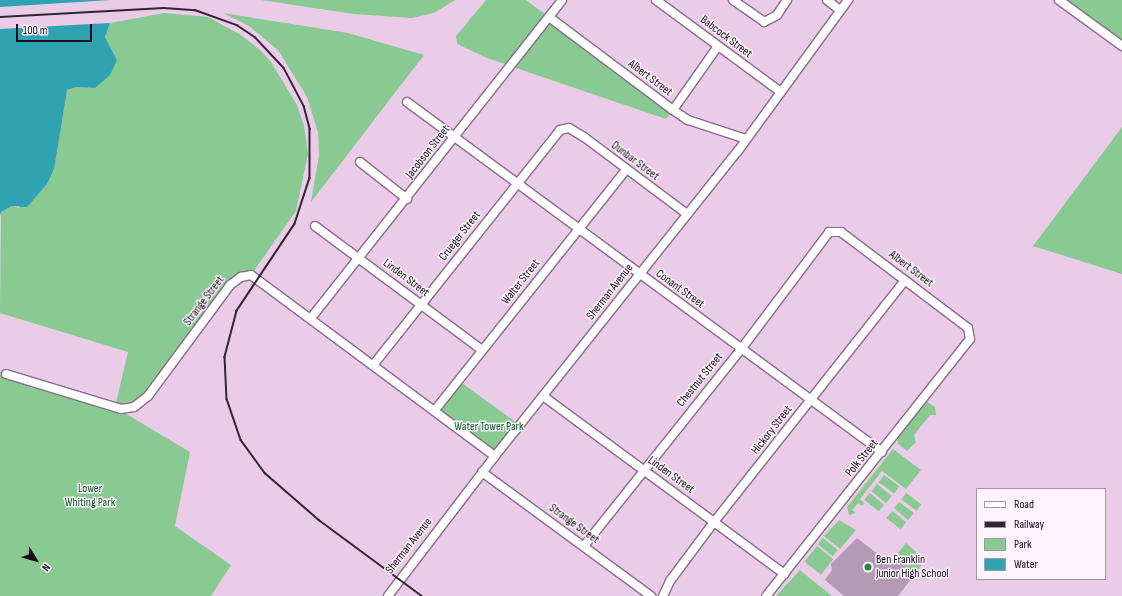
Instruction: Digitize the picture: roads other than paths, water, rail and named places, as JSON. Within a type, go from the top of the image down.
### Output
[{"type":"street","name":"Jacobson Street","points":[[311,318],[455,138],[562,0]]},
{"type":"street","name":"Babcock Street","points":[[656,0],[781,92]]},
{"type":"street","points":[[733,0],[764,22],[773,19],[788,0]]},
{"type":"street","points":[[827,0],[840,10]]},
{"type":"street","name":"Sherman Avenue","points":[[388,596],[482,472],[746,139],[848,0]]},
{"type":"street","points":[[1059,0],[1122,46]]},
{"type":"street","name":"Albert Street","points":[[549,17],[688,120],[746,139]]},
{"type":"street","points":[[673,110],[718,46]]},
{"type":"street","name":"Conant Street","points":[[407,102],[882,452]]},
{"type":"street","name":"Dunbar Street","points":[[569,128],[687,214]]},
{"type":"street","name":"Crueger Street","points":[[374,364],[516,183],[555,136],[569,128]]},
{"type":"street","points":[[360,162],[407,198]]},
{"type":"street","name":"Walter Street","points":[[436,410],[626,170]]},
{"type":"street","name":"Linden Street","points":[[315,226],[482,350]]},
{"type":"street","name":"Albert Street","points":[[835,231],[841,232],[905,280],[969,332]]},
{"type":"street","name":"Chestnut Street","points":[[584,546],[742,348],[829,232],[835,231]]},
{"type":"street","name":"Strange Street","points":[[6,374],[127,409],[146,398],[225,290],[241,276],[258,278],[436,410],[495,456]]},
{"type":"street","name":"Hickory Street","points":[[663,596],[670,581],[714,522],[905,280]]},
{"type":"street","name":"Polk Street","points":[[766,596],[966,346],[969,332]]},
{"type":"street","name":"Linden Street","points":[[543,396],[784,574]]},
{"type":"street","name":"Strange Street","points":[[482,472],[651,596]]},
{"type":"water","points":[[0,0],[110,0],[0,7]]},
{"type":"water","points":[[110,23],[105,37],[117,60],[110,75],[95,88],[76,87],[67,90],[54,169],[47,184],[27,207],[12,206],[1,212],[0,216],[0,29]]},
{"type":"railway","points":[[0,17],[164,8],[195,10],[237,25],[255,37],[284,68],[304,106],[310,129],[310,178],[295,224],[237,311],[225,357],[227,399],[241,440],[265,473],[319,520],[422,596]]},
{"type":"place","name":"Ben Franklin Junior High School","points":[[868,567]]},
{"type":"park label","name":"Water Tower Park","points":[[489,427]]},
{"type":"park label","name":"Lower Whiting Park","points":[[90,496]]}]
